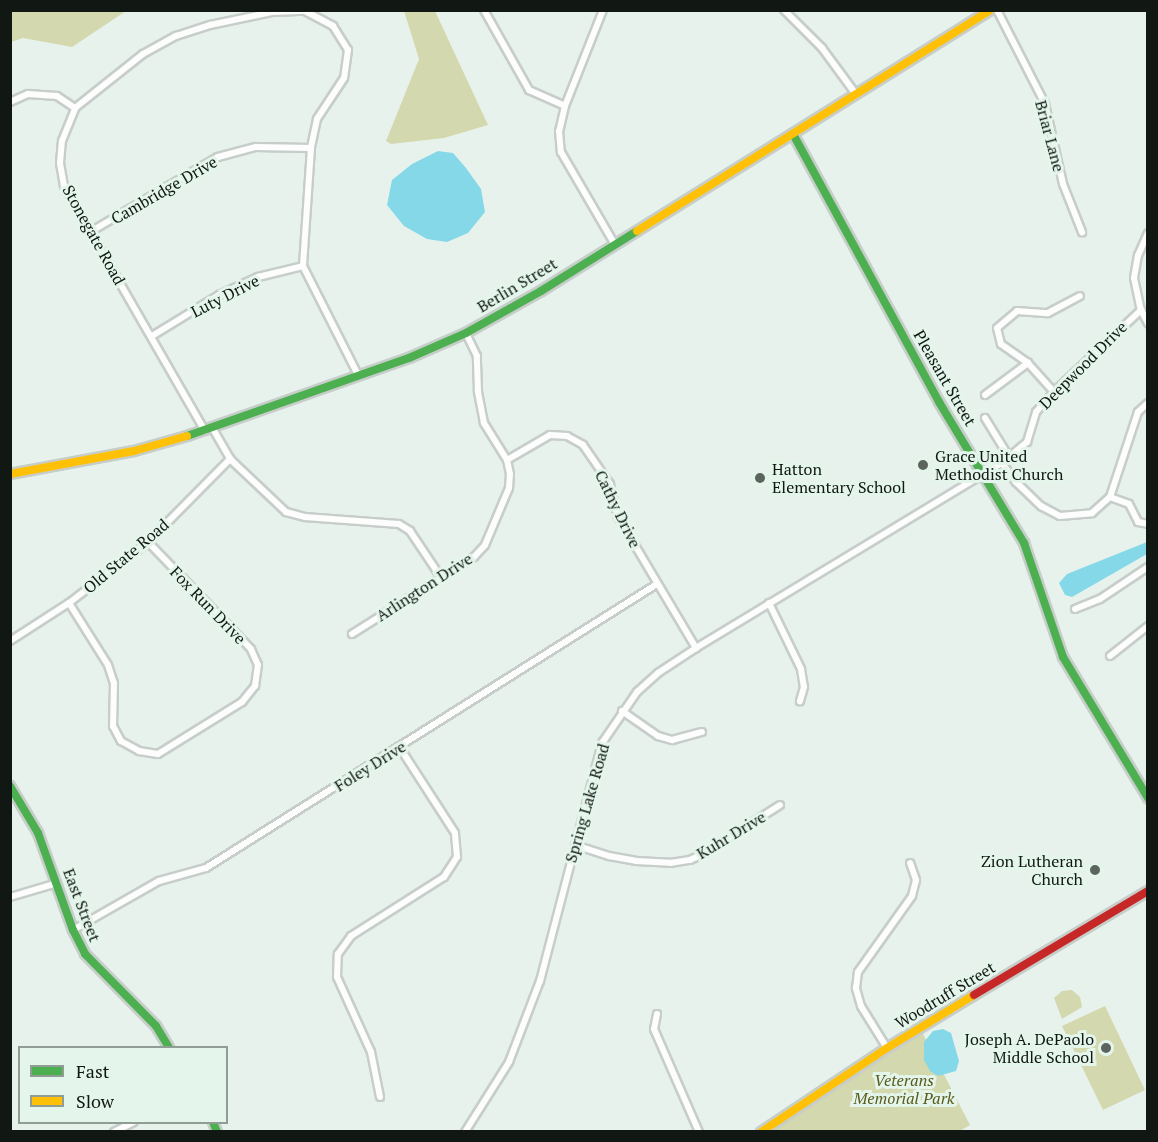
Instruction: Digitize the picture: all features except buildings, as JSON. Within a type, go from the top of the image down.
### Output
[{"type":"street","points":[[483,10],[529,90],[565,106]]},
{"type":"street","points":[[603,10],[565,106],[559,131],[561,152],[614,243]]},
{"type":"street","points":[[784,10],[822,48],[855,93]]},
{"type":"street","name":"Berlin Street","points":[[10,474],[134,451],[209,430],[409,358],[466,333],[541,291],[614,243],[990,10]]},
{"type":"street","name":"Briar Lane","points":[[997,10],[1044,104],[1063,184],[1082,232]]},
{"type":"street","points":[[10,102],[28,93],[57,96],[75,108],[144,54],[176,36],[210,25],[271,11],[305,11],[333,26],[348,50],[344,78],[317,119],[310,148],[303,266],[358,375]]},
{"type":"street","name":"Stonegate Road","points":[[75,108],[62,141],[60,163],[64,186],[209,430],[230,459],[286,512],[304,517],[399,524],[410,531],[440,576]]},
{"type":"street","name":"Pleasant Street","points":[[793,134],[939,402],[1024,543],[1063,657],[1148,798]]},
{"type":"street","name":"Cambridge Drive","points":[[90,232],[218,157],[256,147],[310,148]]},
{"type":"street","points":[[1148,233],[1138,255],[1134,278],[1141,310],[1148,323]]},
{"type":"street","name":"Luty Drive","points":[[152,336],[219,295],[258,277],[303,266]]},
{"type":"street","points":[[1054,392],[1028,363],[1001,344],[998,328],[1017,311],[1048,313],[1080,296]]},
{"type":"street","name":"Deepwood Drive","points":[[984,474],[1002,463],[1027,442],[1036,412],[1054,392],[1141,310]]},
{"type":"street","name":"Arlington Drive","points":[[352,634],[474,556],[485,545],[509,488],[510,474],[507,460],[484,423],[478,392],[477,356],[466,333]]},
{"type":"street","points":[[985,395],[1028,363]]},
{"type":"street","points":[[1002,463],[1016,482],[1041,506],[1060,516],[1092,513],[1110,497],[1138,412],[1148,403]]},
{"type":"street","points":[[985,418],[1009,457]]},
{"type":"street","name":"Cathy Drive","points":[[507,460],[550,435],[567,436],[583,445],[610,484],[617,515],[696,648]]},
{"type":"street","name":"Old State Road","points":[[10,640],[69,603],[148,543],[230,459]]},
{"type":"street","name":"Spring Lake Road","points":[[465,1131],[509,1062],[540,981],[602,743],[637,692],[658,673],[696,648],[984,474]]},
{"type":"street","points":[[1110,497],[1129,504],[1138,522],[1148,524]]},
{"type":"street","name":"Fox Run Drive","points":[[69,603],[108,665],[114,683],[113,726],[121,741],[139,751],[158,754],[242,702],[255,686],[258,665],[251,649],[148,543]]},
{"type":"street","points":[[1075,609],[1100,598],[1148,567]]},
{"type":"street","name":"Foley Drive","points":[[73,930],[159,882],[206,868],[400,748],[657,584]]},
{"type":"street","points":[[769,603],[801,669],[804,687],[800,701]]},
{"type":"street","points":[[1110,656],[1148,626]]},
{"type":"street","points":[[622,711],[658,736],[672,740],[702,732]]},
{"type":"street","points":[[380,1097],[371,1052],[337,977],[338,954],[351,936],[444,877],[457,857],[455,833],[400,748]]},
{"type":"street","name":"East Street","points":[[10,786],[38,833],[73,930],[85,954],[130,997],[156,1026],[168,1046]]},
{"type":"street","name":"Kuhr Drive","points":[[575,845],[609,856],[670,864],[705,853],[780,805]]},
{"type":"street","points":[[887,1048],[861,1006],[856,988],[858,972],[912,896],[916,880],[910,862]]},
{"type":"street","points":[[10,897],[57,882]]},
{"type":"street","name":"Woodruff Street","points":[[761,1131],[887,1048],[1148,891]]},
{"type":"street","points":[[657,1014],[654,1029],[699,1131]]},
{"type":"street","points":[[114,1131],[130,1124]]},
{"type":"green space","points":[[11,10],[126,11],[72,47],[23,38],[11,42]]},
{"type":"green space","points":[[404,11],[435,11],[488,125],[444,138],[391,144],[386,141],[419,59]]},
{"type":"green space","points":[[1072,990],[1080,997],[1082,1007],[1062,1019],[1054,998],[1062,991]]},
{"type":"green space","points":[[1105,1006],[1145,1090],[1103,1110],[1062,1026]]},
{"type":"green space","name":"Veterans Memorial Park","points":[[921,1030],[970,1125],[958,1132],[766,1132]]},
{"type":"water","points":[[438,151],[453,153],[466,168],[481,189],[485,212],[468,233],[447,242],[427,239],[404,226],[387,205],[392,180],[412,164]]},
{"type":"water","points":[[1147,542],[1147,554],[1072,597],[1065,595],[1059,583],[1067,574]]},
{"type":"water","points":[[943,1029],[951,1033],[959,1061],[956,1071],[938,1076],[930,1071],[924,1060],[924,1042],[933,1031]]},
{"type":"traffic: fast","points":[[793,134],[939,402],[1024,543],[1063,657],[1148,798]]},
{"type":"traffic: fast","points":[[187,436],[409,358],[466,333],[541,291],[637,231]]},
{"type":"traffic: fast","points":[[10,786],[38,833],[73,930],[85,954],[156,1026],[168,1046]]},
{"type":"traffic: fast","points":[[214,1124],[217,1132]]},
{"type":"traffic: slow","points":[[637,231],[990,10]]},
{"type":"traffic: slow","points":[[10,474],[134,451],[187,436]]},
{"type":"traffic: slow","points":[[761,1132],[887,1048],[974,995]]},
{"type":"traffic: jam","points":[[974,995],[1148,891]]},
{"type":"place","name":"Grace United Methodist Church","points":[[923,465]]},
{"type":"place","name":"Hatton Elementary School","points":[[760,478]]},
{"type":"place","name":"Zion Lutheran Church","points":[[1095,870]]},
{"type":"place","name":"Joseph A. DePaolo Middle School","points":[[1106,1048]]}]
